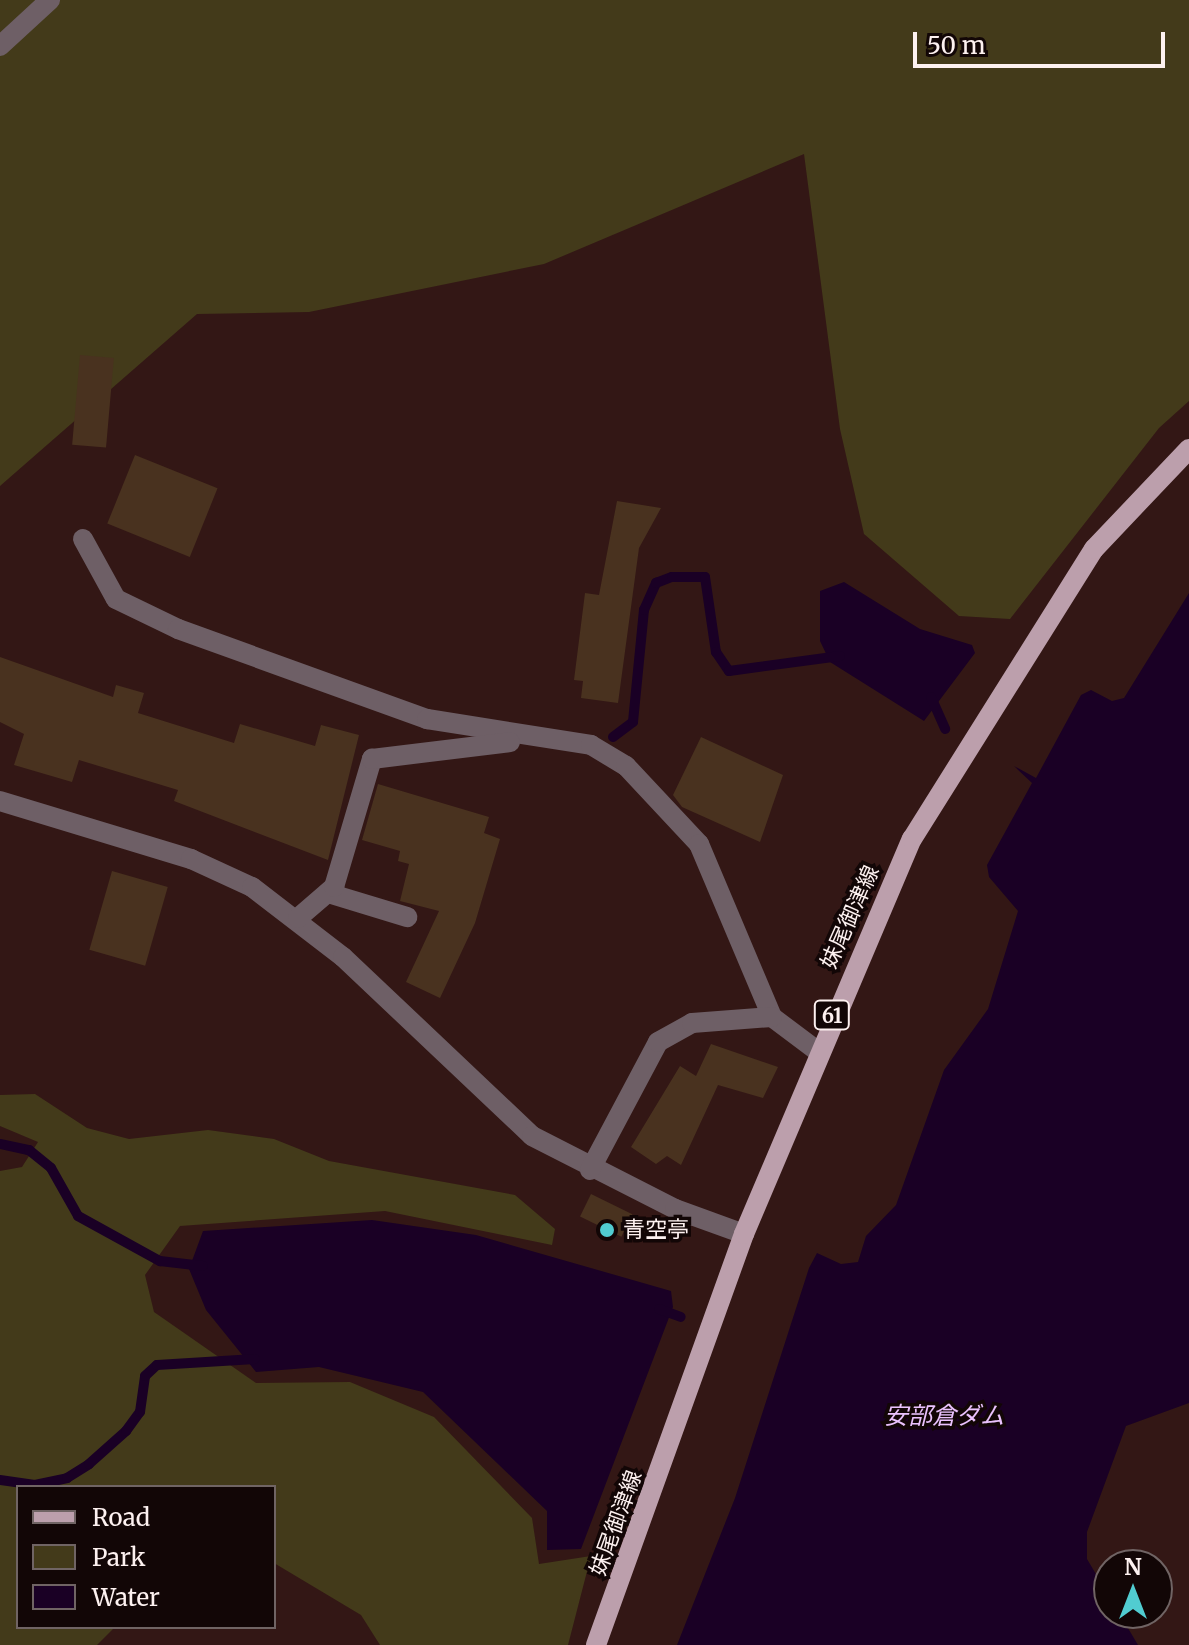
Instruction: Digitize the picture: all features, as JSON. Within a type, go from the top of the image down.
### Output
[{"type":"main road","name":"妹尾御津線","points":[[596,1645],[744,1234],[816,1050],[912,839],[1094,549],[1189,449]]},
{"type":"street","points":[[0,46],[50,0]]},
{"type":"street","points":[[83,539],[116,599],[178,629],[427,719],[529,739],[591,745],[614,759],[699,844],[772,1017],[816,1050]]},
{"type":"street","points":[[298,918],[328,893],[372,759],[529,739]]},
{"type":"street","points":[[0,801],[191,859],[298,918],[532,1136],[590,1170],[744,1234]]},
{"type":"street","points":[[328,893],[407,917]]},
{"type":"street","points":[[590,1170],[658,1042],[692,1023],[772,1017]]},
{"type":"green space","points":[[0,0],[1189,0],[1189,401],[1159,428],[1010,619],[959,616],[864,534],[840,429],[804,154],[544,264],[309,312],[197,314],[0,486]]},
{"type":"green space","points":[[35,1094],[87,1128],[129,1139],[208,1130],[274,1139],[329,1161],[515,1195],[555,1229],[552,1245],[385,1211],[180,1226],[145,1275],[154,1312],[256,1383],[350,1382],[434,1417],[532,1518],[539,1564],[591,1556],[568,1645],[380,1645],[361,1615],[276,1564],[276,1485],[16,1485],[16,1629],[113,1629],[97,1645],[0,1645],[0,1171],[22,1167],[38,1142],[0,1126],[0,1095]]},
{"type":"water","points":[[844,582],[920,629],[972,645],[975,653],[924,721],[830,662],[820,641],[820,591]]},
{"type":"water","name":"安部倉ダム","points":[[1189,593],[1189,1403],[1126,1426],[1087,1532],[1087,1559],[1093,1569],[1093,1629],[1128,1629],[1138,1645],[677,1645],[735,1498],[809,1268],[817,1253],[841,1264],[858,1262],[866,1236],[896,1205],[944,1070],[988,1009],[1018,911],[989,877],[987,865],[1032,783],[1014,766],[1036,778],[1081,695],[1091,690],[1112,701],[1124,698]]},
{"type":"water","points":[[372,1220],[476,1235],[671,1291],[673,1307],[581,1549],[547,1550],[547,1511],[423,1392],[319,1367],[256,1372],[206,1310],[189,1269],[203,1231]]},
{"type":"building","points":[[80,355],[114,358],[106,448],[72,445]]},
{"type":"building","points":[[135,455],[218,488],[190,557],[107,524]]},
{"type":"building","points":[[617,501],[661,508],[639,548],[618,703],[581,698],[583,681],[574,680],[585,593],[599,595]]},
{"type":"building","points":[[0,657],[113,697],[116,685],[144,693],[138,713],[234,743],[240,724],[315,746],[321,725],[359,735],[328,860],[174,801],[178,790],[79,760],[72,782],[14,765],[24,734],[0,722]]},
{"type":"building","points":[[701,737],[783,775],[760,842],[682,807],[673,795]]},
{"type":"building","points":[[378,784],[489,817],[484,833],[500,839],[475,923],[440,998],[406,982],[439,911],[400,901],[409,864],[398,861],[400,851],[362,840]]},
{"type":"building","points":[[112,871],[168,887],[145,966],[89,950]]},
{"type":"building","points":[[711,1044],[778,1067],[763,1098],[718,1085],[681,1165],[667,1156],[656,1164],[631,1147],[680,1066],[696,1076]]},
{"type":"building","points":[[591,1194],[632,1214],[621,1237],[580,1216]]},
{"type":"waterway","points":[[613,737],[633,722],[644,610],[656,583],[672,577],[705,577],[716,652],[729,671],[840,656]]},
{"type":"waterway","points":[[931,697],[945,729]]},
{"type":"waterway","points":[[0,1144],[29,1150],[51,1168],[78,1216],[160,1261],[203,1266]]},
{"type":"waterway","points":[[659,1309],[681,1317]]},
{"type":"waterway","points":[[0,1480],[35,1485],[67,1478],[89,1464],[126,1431],[140,1412],[145,1376],[157,1365],[255,1359]]},
{"type":"place","name":"青空亭","points":[[607,1230]]}]
